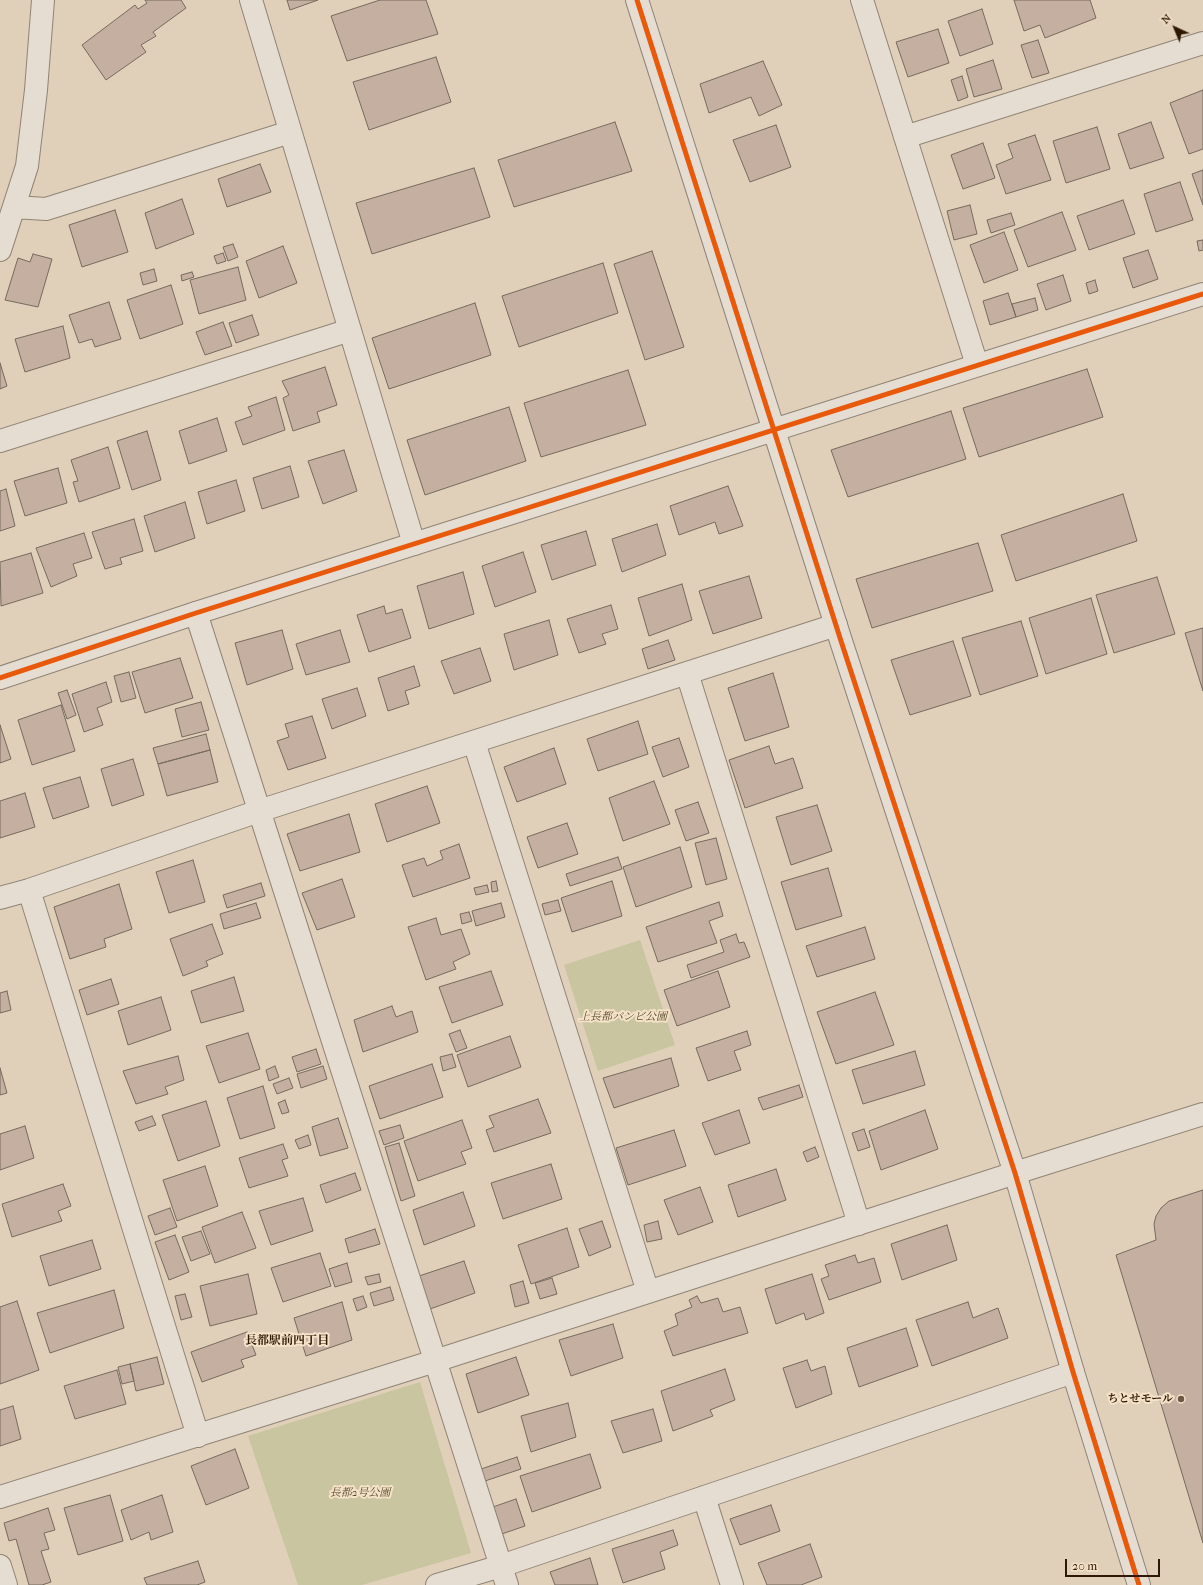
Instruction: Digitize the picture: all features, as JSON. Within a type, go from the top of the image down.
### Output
[{"type":"street","points":[[0,250],[27,166],[36,90],[43,0]]},
{"type":"street","points":[[251,0],[414,544]]},
{"type":"street","points":[[637,0],[836,626],[1015,1173],[1073,1372],[1139,1585]]},
{"type":"street","points":[[862,0],[977,365]]},
{"type":"street","points":[[905,137],[1203,43]]},
{"type":"street","points":[[14,207],[46,209],[290,132]]},
{"type":"street","points":[[0,678],[196,613],[1203,294]]},
{"type":"street","points":[[0,441],[350,330]]},
{"type":"street","points":[[196,613],[504,1575]]},
{"type":"street","points":[[0,898],[29,890],[259,811],[836,626]]},
{"type":"street","points":[[687,673],[859,1224]]},
{"type":"street","points":[[474,742],[648,1292]]},
{"type":"street","points":[[29,890],[198,1436]]},
{"type":"street","points":[[0,1497],[435,1361],[1015,1173],[1203,1114]]},
{"type":"street","points":[[437,1585],[504,1575],[704,1497],[1073,1372]]},
{"type":"street","points":[[704,1497],[732,1585]]},
{"type":"street","points":[[0,1566],[6,1585]]},
{"type":"green space","name":"上長都バンビ公園","points":[[640,940],[675,1045],[598,1071],[564,965]]},
{"type":"green space","name":"長都2号公園","points":[[420,1382],[471,1553],[362,1585],[298,1585],[248,1436]]},
{"type":"building","points":[[145,0],[181,0],[186,8],[153,32],[156,36],[141,45],[146,52],[106,80],[82,45],[135,5],[138,9],[147,3]]},
{"type":"building","points":[[287,0],[318,0],[290,10]]},
{"type":"building","points":[[380,0],[426,0],[438,34],[347,61],[331,16]]},
{"type":"building","points":[[1014,0],[1090,0],[1096,18],[1045,38],[1040,25],[1024,31]]},
{"type":"building","points":[[982,9],[993,44],[960,56],[948,21]]},
{"type":"building","points":[[938,29],[949,63],[908,77],[896,42]]},
{"type":"building","points":[[1038,40],[1049,73],[1032,78],[1021,45]]},
{"type":"building","points":[[436,57],[451,102],[369,130],[353,82]]},
{"type":"building","points":[[993,60],[1002,89],[974,97],[966,69]]},
{"type":"building","points":[[763,61],[782,105],[759,116],[751,97],[709,113],[700,84]]},
{"type":"building","points":[[962,76],[968,97],[958,101],[951,80]]},
{"type":"building","points":[[1203,90],[1203,149],[1189,154],[1170,103]]},
{"type":"building","points":[[615,122],[632,171],[514,207],[498,160]]},
{"type":"building","points":[[1151,122],[1164,158],[1130,169],[1118,134]]},
{"type":"building","points":[[776,125],[791,167],[750,182],[733,140]]},
{"type":"building","points":[[1097,127],[1110,169],[1066,183],[1053,141]]},
{"type":"building","points":[[1035,135],[1051,180],[1006,194],[996,165],[1013,158],[1008,144]]},
{"type":"building","points":[[983,143],[995,178],[963,189],[951,155]]},
{"type":"building","points":[[260,164],[271,192],[227,207],[218,179]]},
{"type":"building","points":[[474,168],[490,217],[372,254],[356,203]]},
{"type":"building","points":[[1203,170],[1203,205],[1192,174]]},
{"type":"building","points":[[1180,182],[1193,220],[1156,232],[1144,194]]},
{"type":"building","points":[[182,199],[194,234],[156,249],[145,213]]},
{"type":"building","points":[[1123,200],[1135,234],[1089,250],[1077,216]]},
{"type":"building","points":[[970,205],[977,234],[954,240],[947,211]]},
{"type":"building","points":[[115,210],[128,252],[82,267],[69,225]]},
{"type":"building","points":[[1062,212],[1076,250],[1028,267],[1014,230]]},
{"type":"building","points":[[1011,213],[1015,225],[991,233],[987,220]]},
{"type":"building","points":[[1004,232],[1018,270],[984,283],[970,245]]},
{"type":"building","points":[[1203,240],[1203,250],[1199,251],[1197,241]]},
{"type":"building","points":[[233,244],[238,257],[228,261],[223,247]]},
{"type":"building","points":[[283,246],[297,283],[259,298],[246,261]]},
{"type":"building","points":[[1148,250],[1158,279],[1133,288],[1123,258]]},
{"type":"building","points":[[652,251],[684,347],[645,360],[614,264]]},
{"type":"building","points":[[223,253],[226,261],[217,264],[214,256]]},
{"type":"building","points":[[33,254],[52,259],[38,307],[5,300],[18,258],[30,262]]},
{"type":"building","points":[[603,263],[618,313],[519,347],[502,296]]},
{"type":"building","points":[[238,267],[246,300],[199,314],[190,280]]},
{"type":"building","points":[[154,269],[157,281],[143,285],[140,273]]},
{"type":"building","points":[[192,272],[194,277],[182,281],[181,275]]},
{"type":"building","points":[[1063,275],[1071,301],[1046,310],[1037,284]]},
{"type":"building","points":[[1095,280],[1098,291],[1089,294],[1086,283]]},
{"type":"building","points":[[171,285],[183,324],[140,339],[127,300]]},
{"type":"building","points":[[1008,293],[1016,317],[990,325],[983,301]]},
{"type":"building","points":[[1035,298],[1038,310],[1016,317],[1012,304]]},
{"type":"building","points":[[109,302],[121,339],[95,347],[92,339],[79,343],[69,315]]},
{"type":"building","points":[[475,303],[491,355],[389,389],[372,338]]},
{"type":"building","points":[[252,315],[259,335],[236,343],[229,323]]},
{"type":"building","points":[[223,322],[232,346],[205,355],[196,332]]},
{"type":"building","points":[[63,326],[70,358],[25,372],[15,339]]},
{"type":"building","points":[[0,363],[7,386],[0,389]]},
{"type":"building","points":[[325,367],[337,405],[317,412],[320,422],[293,431],[283,398],[289,395],[282,381]]},
{"type":"building","points":[[1087,369],[1103,417],[979,457],[963,408]]},
{"type":"building","points":[[628,370],[646,425],[541,457],[524,403]]},
{"type":"building","points":[[276,397],[285,430],[243,445],[235,422],[252,416],[248,407]]},
{"type":"building","points":[[509,407],[526,461],[425,495],[407,440]]},
{"type":"building","points":[[951,411],[966,459],[848,497],[831,450]]},
{"type":"building","points":[[217,418],[227,451],[189,464],[179,431]]},
{"type":"building","points":[[147,431],[161,480],[132,490],[117,441]]},
{"type":"building","points":[[108,447],[120,488],[79,502],[73,482],[78,481],[71,460]]},
{"type":"building","points":[[344,450],[357,491],[323,504],[308,461]]},
{"type":"building","points":[[290,466],[299,497],[262,509],[253,478]]},
{"type":"building","points":[[58,468],[67,503],[25,516],[14,481]]},
{"type":"building","points":[[236,480],[245,511],[207,524],[198,492]]},
{"type":"building","points":[[728,486],[743,526],[719,534],[715,522],[679,535],[670,506]]},
{"type":"building","points":[[6,489],[15,526],[0,531],[0,491]]},
{"type":"building","points":[[1123,494],[1137,541],[1016,581],[1001,535]]},
{"type":"building","points":[[185,502],[195,538],[155,552],[144,516]]},
{"type":"building","points":[[134,519],[143,551],[120,558],[122,564],[105,569],[92,532]]},
{"type":"building","points":[[657,524],[666,555],[622,572],[612,539]]},
{"type":"building","points":[[586,531],[596,565],[552,580],[541,545]]},
{"type":"building","points":[[84,533],[92,558],[73,564],[77,576],[51,587],[36,548]]},
{"type":"building","points":[[978,543],[993,591],[872,628],[856,579]]},
{"type":"building","points":[[523,552],[536,592],[495,607],[482,566]]},
{"type":"building","points":[[31,553],[43,593],[1,606],[0,562]]},
{"type":"building","points":[[463,572],[474,614],[429,629],[417,586]]},
{"type":"building","points":[[749,576],[762,618],[713,634],[699,591]]},
{"type":"building","points":[[1157,577],[1175,634],[1114,653],[1096,595]]},
{"type":"building","points":[[682,584],[692,620],[649,636],[638,598]]},
{"type":"building","points":[[1091,598],[1107,654],[1046,674],[1029,618]]},
{"type":"building","points":[[611,605],[618,629],[602,634],[606,644],[579,653],[567,619]]},
{"type":"building","points":[[384,606],[386,614],[402,609],[411,638],[369,652],[357,615]]},
{"type":"building","points":[[549,620],[558,655],[514,670],[504,634]]},
{"type":"building","points":[[1021,621],[1038,676],[980,695],[962,638]]},
{"type":"building","points":[[1203,628],[1203,691],[1185,633]]},
{"type":"building","points":[[282,630],[293,669],[247,685],[235,643]]},
{"type":"building","points":[[340,630],[350,662],[306,675],[296,644]]},
{"type":"building","points":[[668,640],[675,660],[648,669],[642,649]]},
{"type":"building","points":[[953,641],[971,696],[910,715],[891,660]]},
{"type":"building","points":[[480,648],[491,681],[454,694],[441,661]]},
{"type":"building","points":[[180,658],[193,698],[145,713],[132,672]]},
{"type":"building","points":[[414,666],[420,686],[405,691],[409,704],[388,711],[378,678]]},
{"type":"building","points":[[129,672],[136,698],[121,702],[114,676]]},
{"type":"building","points":[[773,673],[789,727],[745,741],[728,688]]},
{"type":"building","points":[[106,682],[112,702],[97,708],[103,725],[84,732],[72,694]]},
{"type":"building","points":[[357,688],[366,716],[332,729],[322,699]]},
{"type":"building","points":[[67,690],[76,715],[67,719],[58,693]]},
{"type":"building","points":[[201,702],[209,730],[182,737],[175,709]]},
{"type":"building","points":[[61,705],[75,751],[32,765],[18,720]]},
{"type":"building","points":[[312,716],[326,758],[288,770],[277,741],[289,737],[285,724]]},
{"type":"building","points":[[638,721],[648,754],[598,771],[587,739]]},
{"type":"building","points":[[0,725],[11,759],[0,763]]},
{"type":"building","points":[[206,734],[210,750],[158,764],[153,748]]},
{"type":"building","points":[[679,738],[689,767],[663,777],[652,747]]},
{"type":"building","points":[[769,746],[775,764],[793,758],[803,788],[745,808],[729,760]]},
{"type":"building","points":[[554,748],[566,784],[517,802],[504,767]]},
{"type":"building","points":[[210,750],[218,782],[167,796],[158,764]]},
{"type":"building","points":[[133,759],[144,795],[112,806],[101,769]]},
{"type":"building","points":[[80,777],[89,807],[53,819],[43,788]]},
{"type":"building","points":[[654,781],[670,824],[623,841],[609,798]]},
{"type":"building","points":[[427,786],[440,823],[387,842],[375,804]]},
{"type":"building","points":[[25,793],[35,827],[0,838],[0,801]]},
{"type":"building","points":[[698,802],[709,833],[686,841],[675,810]]},
{"type":"building","points":[[817,805],[832,851],[791,865],[776,817]]},
{"type":"building","points":[[349,814],[360,852],[300,871],[287,834]]},
{"type":"building","points":[[567,823],[578,854],[538,868],[527,837]]},
{"type":"building","points":[[716,838],[727,879],[706,885],[695,843]]},
{"type":"building","points":[[459,844],[470,878],[413,897],[402,865],[424,858],[427,866],[443,859],[440,851]]},
{"type":"building","points":[[680,847],[692,887],[636,907],[623,867]]},
{"type":"building","points":[[618,857],[622,869],[570,886],[566,874]]},
{"type":"building","points":[[193,860],[205,902],[169,913],[156,872]]},
{"type":"building","points":[[828,868],[842,916],[796,930],[781,882]]},
{"type":"building","points":[[342,879],[355,917],[317,930],[302,893]]},
{"type":"building","points":[[496,881],[498,891],[492,892],[491,882]]},
{"type":"building","points":[[612,881],[622,916],[572,932],[561,898]]},
{"type":"building","points":[[261,883],[265,896],[227,908],[223,895]]},
{"type":"building","points":[[119,884],[132,929],[104,939],[106,947],[70,959],[54,907]]},
{"type":"building","points":[[487,885],[489,892],[476,895],[474,888]]},
{"type":"building","points":[[558,900],[561,911],[545,915],[542,904]]},
{"type":"building","points":[[719,902],[723,916],[709,921],[717,943],[658,962],[646,927]]},
{"type":"building","points":[[256,903],[261,918],[224,929],[220,914]]},
{"type":"building","points":[[501,903],[505,917],[476,926],[472,911]]},
{"type":"building","points":[[469,912],[472,921],[462,924],[460,914]]},
{"type":"building","points":[[436,918],[441,935],[461,929],[470,954],[453,962],[456,969],[426,980],[408,927]]},
{"type":"building","points":[[212,924],[223,954],[206,961],[208,966],[183,976],[170,939]]},
{"type":"building","points":[[865,927],[875,959],[817,977],[806,946]]},
{"type":"building","points":[[736,934],[739,943],[744,942],[750,957],[691,978],[687,965],[724,952],[720,940]]},
{"type":"building","points":[[491,971],[503,1005],[452,1023],[439,987]]},
{"type":"building","points":[[718,971],[730,1007],[677,1026],[664,990]]},
{"type":"building","points":[[234,977],[244,1011],[201,1023],[191,991]]},
{"type":"building","points":[[111,979],[119,1004],[87,1015],[79,990]]},
{"type":"building","points":[[7,991],[11,1010],[0,1013],[0,993]]},
{"type":"building","points":[[875,992],[894,1045],[836,1064],[817,1012]]},
{"type":"building","points":[[161,997],[171,1030],[128,1045],[118,1011]]},
{"type":"building","points":[[392,1006],[396,1017],[412,1011],[418,1032],[363,1052],[354,1020]]},
{"type":"building","points":[[460,1030],[467,1048],[456,1052],[449,1034]]},
{"type":"building","points":[[747,1031],[751,1045],[734,1051],[741,1070],[708,1081],[696,1048]]},
{"type":"building","points":[[248,1033],[260,1069],[219,1083],[206,1046]]},
{"type":"building","points":[[510,1036],[521,1067],[468,1087],[457,1055]]},
{"type":"building","points":[[316,1049],[321,1064],[297,1072],[292,1057]]},
{"type":"building","points":[[915,1051],[925,1085],[863,1104],[852,1070]]},
{"type":"building","points":[[452,1054],[456,1067],[443,1071],[440,1057]]},
{"type":"building","points":[[178,1056],[184,1080],[165,1087],[168,1094],[136,1104],[123,1071]]},
{"type":"building","points":[[671,1058],[679,1086],[614,1108],[603,1078]]},
{"type":"building","points":[[432,1064],[443,1097],[380,1119],[369,1086]]},
{"type":"building","points":[[275,1066],[279,1077],[269,1081],[266,1070]]},
{"type":"building","points":[[323,1066],[327,1079],[301,1088],[297,1074]]},
{"type":"building","points":[[0,1068],[7,1093],[0,1095]]},
{"type":"building","points":[[289,1078],[293,1088],[277,1094],[273,1084]]},
{"type":"building","points":[[799,1085],[803,1097],[763,1110],[758,1098]]},
{"type":"building","points":[[263,1086],[275,1128],[240,1139],[227,1098]]},
{"type":"building","points":[[538,1099],[551,1133],[494,1152],[486,1130],[494,1127],[489,1116]]},
{"type":"building","points":[[285,1100],[289,1112],[282,1114],[278,1103]]},
{"type":"building","points":[[206,1101],[220,1146],[178,1161],[162,1115]]},
{"type":"building","points":[[739,1110],[750,1143],[715,1155],[702,1123]]},
{"type":"building","points":[[925,1110],[938,1149],[881,1170],[869,1131]]},
{"type":"building","points":[[152,1116],[156,1125],[139,1131],[135,1122]]},
{"type":"building","points":[[338,1118],[348,1148],[320,1156],[312,1127]]},
{"type":"building","points":[[462,1120],[472,1148],[461,1152],[466,1164],[418,1181],[404,1141]]},
{"type":"building","points":[[400,1125],[404,1138],[384,1145],[379,1131]]},
{"type":"building","points":[[25,1126],[34,1158],[0,1170],[0,1134]]},
{"type":"building","points":[[864,1129],[870,1147],[858,1151],[852,1133]]},
{"type":"building","points":[[674,1130],[686,1166],[628,1185],[616,1148]]},
{"type":"building","points":[[308,1135],[311,1145],[299,1149],[295,1140]]},
{"type":"building","points":[[399,1143],[415,1196],[401,1201],[385,1147]]},
{"type":"building","points":[[283,1144],[288,1158],[282,1160],[288,1176],[249,1188],[239,1158]]},
{"type":"building","points":[[815,1147],[819,1157],[807,1162],[803,1152]]},
{"type":"building","points":[[551,1164],[562,1199],[503,1219],[491,1183]]},
{"type":"building","points":[[205,1166],[218,1206],[177,1221],[163,1180]]},
{"type":"building","points":[[776,1169],[786,1200],[738,1217],[728,1185]]},
{"type":"building","points":[[355,1173],[361,1190],[326,1203],[320,1185]]},
{"type":"building","points":[[63,1184],[71,1206],[58,1211],[62,1221],[12,1237],[2,1204]]},
{"type":"building","points":[[700,1187],[713,1222],[678,1235],[664,1200]]},
{"type":"building","name":"ちとせモール","points":[[1203,1190],[1203,1543],[1116,1255],[1156,1240],[1154,1224],[1156,1216],[1161,1208],[1169,1201]]},
{"type":"building","points":[[463,1192],[475,1226],[424,1245],[413,1210]]},
{"type":"building","points":[[303,1198],[313,1231],[271,1245],[259,1211]]},
{"type":"building","points":[[170,1208],[177,1227],[155,1235],[148,1216]]},
{"type":"building","points":[[242,1212],[256,1248],[215,1263],[202,1227]]},
{"type":"building","points":[[602,1221],[611,1247],[589,1256],[579,1229]]},
{"type":"building","points":[[658,1221],[662,1239],[647,1242],[644,1225]]},
{"type":"building","points":[[947,1225],[957,1260],[902,1280],[891,1244]]},
{"type":"building","points":[[567,1228],[579,1267],[531,1284],[518,1245]]},
{"type":"building","points":[[375,1229],[380,1244],[349,1253],[345,1239]]},
{"type":"building","points":[[201,1231],[210,1254],[191,1261],[182,1237]]},
{"type":"building","points":[[175,1235],[189,1272],[169,1280],[155,1242]]},
{"type":"building","points":[[92,1240],[101,1269],[49,1286],[40,1256]]},
{"type":"building","points":[[320,1253],[331,1286],[283,1302],[271,1268]]},
{"type":"building","points":[[855,1255],[858,1263],[874,1258],[881,1282],[829,1300],[821,1279],[829,1276],[825,1265]]},
{"type":"building","points":[[464,1261],[475,1293],[430,1309],[419,1276]]},
{"type":"building","points":[[347,1263],[352,1282],[335,1287],[329,1269]]},
{"type":"building","points":[[248,1274],[257,1314],[210,1326],[200,1286]]},
{"type":"building","points":[[379,1274],[381,1282],[368,1285],[365,1277]]},
{"type":"building","points":[[812,1274],[824,1313],[806,1320],[804,1313],[776,1324],[765,1289]]},
{"type":"building","points":[[552,1278],[557,1294],[540,1299],[535,1283]]},
{"type":"building","points":[[523,1281],[529,1303],[515,1307],[510,1285]]},
{"type":"building","points":[[390,1287],[394,1300],[374,1306],[370,1293]]},
{"type":"building","points":[[114,1290],[124,1328],[50,1353],[37,1313]]},
{"type":"building","points":[[185,1294],[192,1317],[181,1320],[175,1296]]},
{"type":"building","points":[[363,1296],[367,1307],[357,1311],[353,1299]]},
{"type":"building","points":[[697,1296],[701,1303],[718,1298],[723,1312],[740,1307],[748,1333],[673,1356],[664,1331],[678,1325],[675,1314],[692,1307],[689,1300]]},
{"type":"building","points":[[17,1301],[39,1370],[0,1384],[0,1307]]},
{"type":"building","points":[[342,1302],[352,1340],[306,1356],[294,1318]]},
{"type":"building","points":[[968,1302],[973,1318],[998,1308],[1008,1338],[932,1366],[916,1320]]},
{"type":"building","points":[[613,1324],[623,1358],[571,1376],[559,1340]]},
{"type":"building","points":[[906,1328],[918,1366],[859,1387],[847,1348]]},
{"type":"building","points":[[247,1332],[256,1355],[241,1360],[244,1367],[202,1382],[191,1352]]},
{"type":"building","points":[[157,1357],[164,1384],[136,1391],[130,1364]]},
{"type":"building","points":[[516,1357],[529,1395],[478,1413],[466,1374]]},
{"type":"building","points":[[807,1360],[811,1371],[825,1366],[832,1394],[796,1408],[783,1368]]},
{"type":"building","points":[[130,1364],[134,1381],[122,1384],[118,1367]]},
{"type":"building","points":[[725,1369],[735,1400],[710,1410],[713,1416],[673,1431],[661,1391]]},
{"type":"building","points":[[117,1370],[126,1404],[75,1419],[64,1386]]},
{"type":"building","points":[[568,1403],[576,1437],[531,1452],[521,1416]]},
{"type":"building","points":[[13,1406],[21,1439],[0,1446],[0,1410]]},
{"type":"building","points":[[653,1409],[662,1441],[623,1453],[611,1421]]},
{"type":"building","points":[[235,1449],[249,1488],[206,1505],[191,1466]]},
{"type":"building","points":[[590,1454],[601,1488],[532,1512],[520,1476]]},
{"type":"building","points":[[517,1457],[521,1469],[485,1481],[481,1469]]},
{"type":"building","points":[[110,1495],[123,1541],[78,1555],[64,1508]]},
{"type":"building","points":[[162,1495],[173,1532],[151,1540],[149,1532],[131,1540],[121,1510]]},
{"type":"building","points":[[516,1499],[525,1526],[496,1536],[487,1509]]},
{"type":"building","points":[[771,1505],[780,1531],[740,1545],[730,1519]]},
{"type":"building","points":[[48,1508],[55,1530],[44,1533],[49,1549],[41,1551],[51,1582],[42,1585],[29,1585],[16,1539],[9,1541],[4,1523]]},
{"type":"building","points":[[673,1530],[678,1545],[660,1552],[665,1569],[623,1583],[612,1549]]},
{"type":"building","points":[[810,1544],[822,1577],[801,1585],[767,1585],[758,1563]]},
{"type":"building","points":[[590,1558],[598,1585],[555,1585],[550,1572]]},
{"type":"building","points":[[198,1561],[205,1582],[197,1585],[147,1585],[144,1578]]},
{"type":"cycle path","points":[[637,0],[841,641],[1015,1173],[1073,1372],[1139,1585]]},
{"type":"cycle path","points":[[0,678],[196,613],[1203,294]]},
{"type":"place","name":"ちとせモール","points":[[1181,1399]]},
{"type":"district","name":"長都駅前四丁目","points":[[287,1341]]}]
